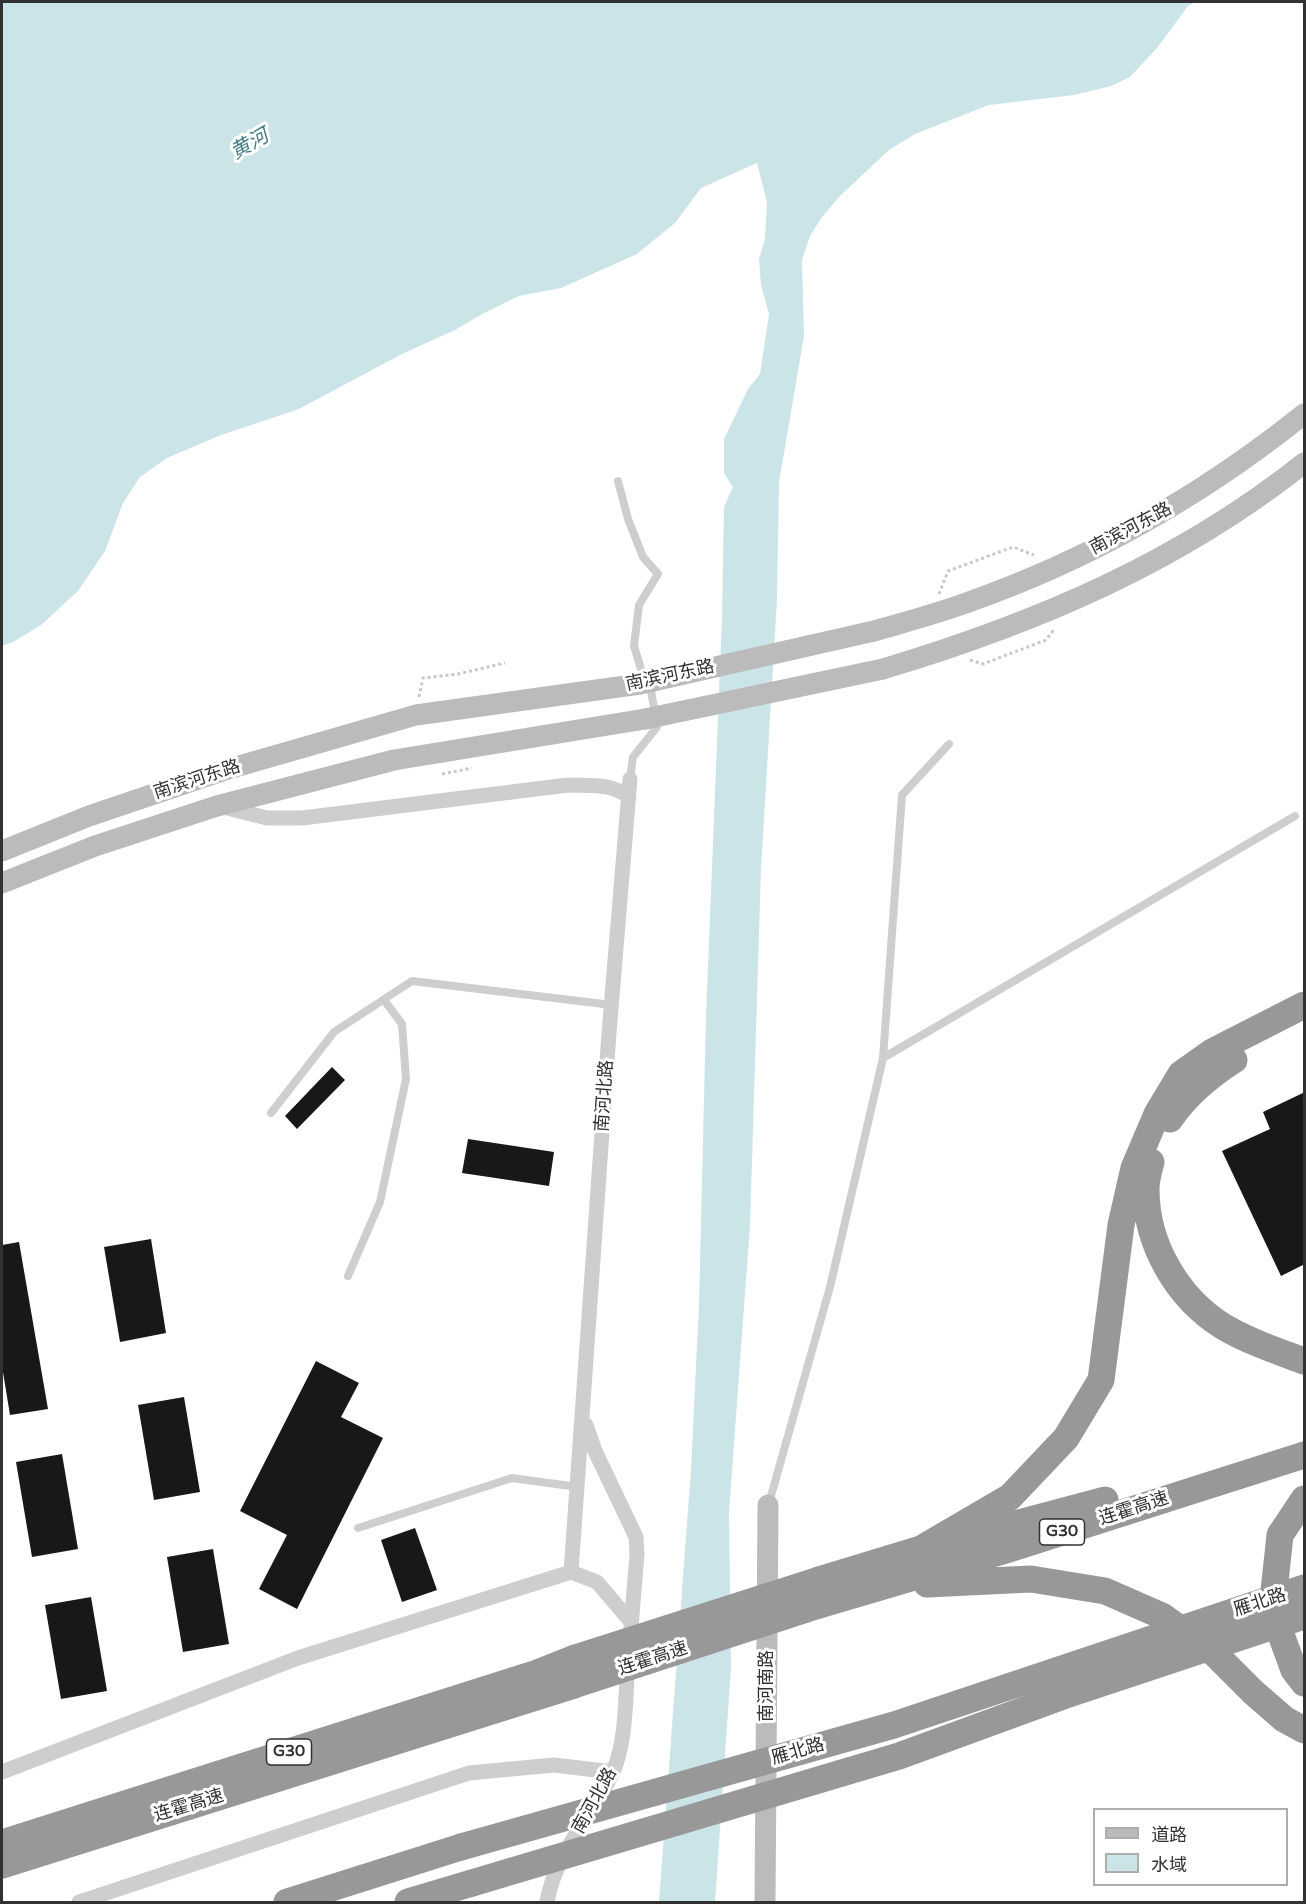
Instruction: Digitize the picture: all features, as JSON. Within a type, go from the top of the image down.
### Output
[{"type":"highway","points":[[921,1549],[1010,1497],[1066,1438],[1101,1380],[1121,1225],[1134,1168],[1157,1114],[1181,1074],[1212,1052],[1305,1005]]},
{"type":"highway","points":[[1305,1024],[1239,1056],[1209,1076],[1181,1103],[1161,1132],[1152,1158],[1146,1187],[1150,1226],[1164,1264],[1190,1300],[1223,1326],[1262,1346],[1305,1361]]},
{"type":"highway","name":"连霍高速","points":[[2,1865],[573,1685],[819,1592],[921,1549],[1249,1463],[1305,1442]]},
{"type":"highway","name":"连霍高速","points":[[2,1844],[537,1673],[575,1658],[819,1592],[884,1586],[1009,1549],[1305,1455]]},
{"type":"highway","points":[[1305,1499],[1280,1535],[1272,1610],[1294,1670],[1305,1683]]},
{"type":"highway","points":[[884,1586],[1031,1579],[1104,1592],[1162,1616],[1214,1653],[1252,1692],[1284,1719],[1305,1730]]},
{"type":"highway","name":"雁北路","points":[[287,1902],[461,1847],[894,1725],[1305,1588]]},
{"type":"highway","name":"雁北路","points":[[408,1902],[899,1756],[1063,1696],[1305,1616]]},
{"type":"main road","name":"南滨河东路","points":[[2,851],[89,816],[225,770],[416,715],[640,684],[874,631],[930,615],[1060,566],[1123,534],[1192,495],[1305,414]]},
{"type":"main road","name":"南滨河东路","points":[[2,883],[95,846],[217,806],[394,760],[645,719],[883,669],[941,651],[1008,628],[1122,578],[1213,527],[1305,463]]},
{"type":"main road","name":"南河南路","points":[[765,1902],[768,1505]]},
{"type":"street","name":"南河北路","points":[[571,1572],[630,779]]},
{"type":"street","points":[[217,806],[267,818],[338,814],[568,785],[605,786],[619,789],[629,797]]},
{"type":"street","name":"南河北路","points":[[547,1902],[556,1870],[613,1772],[618,1759],[637,1554],[636,1537],[587,1432],[583,1414]]},
{"type":"street","points":[[2,1772],[298,1658],[571,1572],[597,1582],[631,1622]]},
{"type":"street","points":[[79,1902],[469,1773],[554,1765],[613,1772]]},
{"type":"lane","points":[[618,481],[628,519],[643,557],[658,574],[639,605],[634,646],[651,690],[657,727],[633,757],[630,779]]},
{"type":"lane","points":[[768,1505],[830,1287],[883,1059],[902,795],[949,744]]},
{"type":"lane","points":[[883,1059],[1294,816]]},
{"type":"lane","points":[[271,1113],[334,1032],[412,981],[612,1005]]},
{"type":"lane","points":[[348,1276],[380,1202],[406,1079],[402,1024],[384,1000]]},
{"type":"lane","points":[[358,1528],[512,1478],[578,1487]]},
{"type":"path","points":[[930,615],[948,571],[1013,547],[1060,566]]},
{"type":"path","points":[[423,678],[458,674],[505,663]]},
{"type":"water","name":"黄河","points":[[2,2],[1195,2],[1188,6],[1157,48],[1130,77],[1111,86],[1074,95],[989,105],[915,134],[889,150],[840,196],[822,217],[810,236],[802,260],[804,336],[779,482],[777,599],[761,869],[750,1225],[729,1512],[731,1668],[715,1902],[659,1902],[691,1469],[699,1305],[706,1016],[722,618],[724,507],[733,487],[724,473],[724,439],[748,389],[760,374],[769,314],[761,285],[759,259],[765,239],[767,202],[757,163],[701,188],[675,223],[637,254],[561,288],[519,296],[455,330],[402,354],[299,409],[221,435],[167,458],[140,477],[123,503],[105,551],[78,591],[41,625],[2,646]]},
{"type":"building","points":[[332,1067],[345,1080],[297,1129],[285,1116]]},
{"type":"building","points":[[1305,1092],[1305,1264],[1281,1276],[1222,1151],[1270,1129],[1263,1112]]},
{"type":"building","points":[[468,1139],[554,1152],[549,1186],[462,1173]]},
{"type":"building","points":[[151,1239],[166,1333],[120,1342],[104,1247]]},
{"type":"building","points":[[19,1242],[48,1409],[10,1415],[2,1366],[2,1245]]},
{"type":"building","points":[[316,1361],[359,1383],[341,1417],[383,1438],[297,1609],[259,1589],[287,1535],[240,1511]]},
{"type":"building","points":[[184,1397],[200,1492],[154,1500],[138,1405]]},
{"type":"building","points":[[62,1454],[78,1549],[32,1557],[16,1462]]},
{"type":"building","points":[[415,1528],[437,1590],[402,1602],[381,1540]]},
{"type":"building","points":[[213,1549],[229,1644],[183,1652],[167,1557]]},
{"type":"building","points":[[91,1597],[107,1691],[61,1699],[45,1605]]}]
